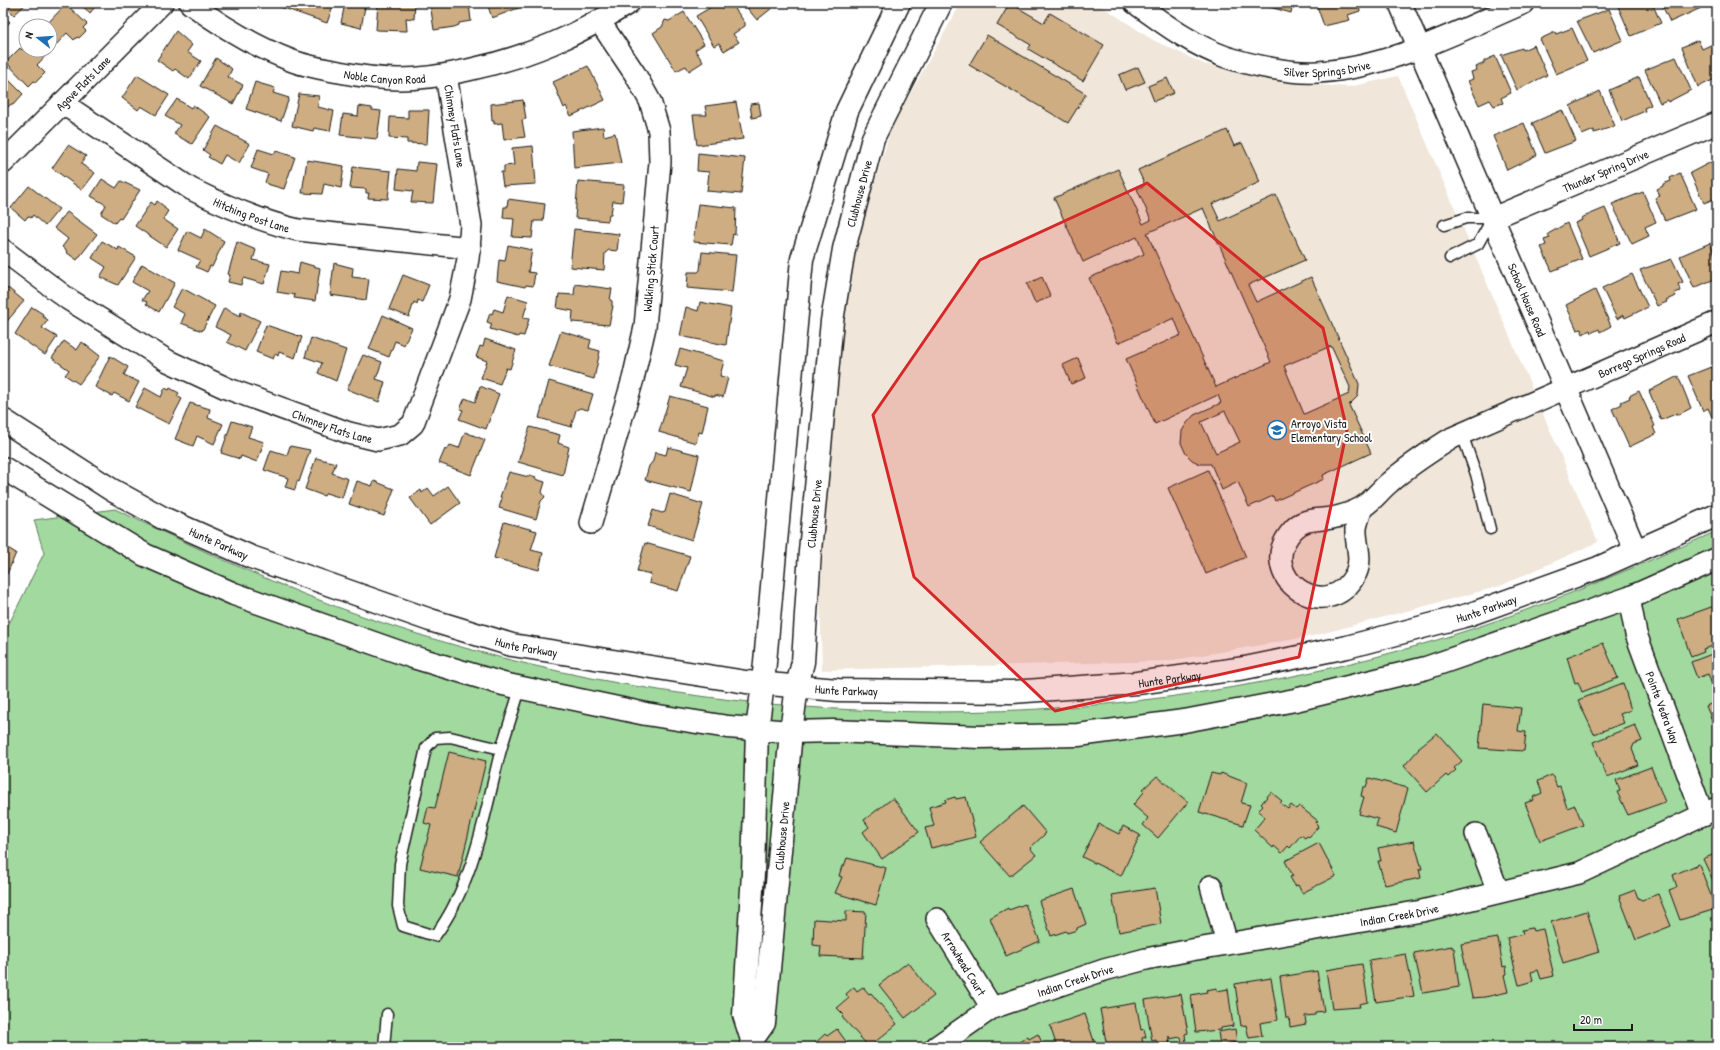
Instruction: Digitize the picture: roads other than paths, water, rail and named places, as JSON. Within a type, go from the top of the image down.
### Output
[{"type":"main road","name":"Clubhouse Drive","points":[[752,1043],[744,1015],[753,873],[757,730],[763,684],[802,258],[847,111],[899,3]]},
{"type":"main road","name":"Clubhouse Drive","points":[[752,1043],[764,1023],[791,732],[797,686],[803,662],[810,551],[832,321],[844,249],[873,138],[941,3]]},
{"type":"main road","name":"School House Road","points":[[1400,3],[1418,49],[1567,388],[1636,552]]},
{"type":"main road","name":"Hunte Parkway","points":[[3,420],[112,490],[163,518],[251,557],[382,604],[512,645],[763,684],[838,690],[1012,692],[1138,683],[1245,668],[1347,647],[1468,615],[1598,568],[1717,515]]},
{"type":"main road","points":[[3,468],[145,555],[234,594],[413,657],[520,688],[646,714],[728,727],[791,732],[833,731],[1011,737],[1078,735],[1184,721],[1295,700],[1426,668],[1629,598],[1717,559]]},
{"type":"street","name":"Agave Flats Lane","points":[[3,163],[162,3]]},
{"type":"street","name":"Noble Canyon Road","points":[[190,3],[215,21],[251,42],[290,60],[358,76],[399,79],[446,75],[498,64],[540,50],[600,22],[629,3]]},
{"type":"street","name":"Silver Springs Drive","points":[[1134,3],[1182,36],[1225,56],[1262,67],[1317,72],[1359,66],[1418,49],[1524,3]]},
{"type":"street","name":"Walking Stick Court","points":[[591,523],[633,379],[645,327],[660,162],[659,131],[650,101],[635,74],[600,22]]},
{"type":"street","name":"Chimney Flats Lane","points":[[3,250],[68,299],[168,361],[226,388],[349,433],[378,440],[400,435],[413,424],[460,299],[470,248],[471,225],[446,75]]},
{"type":"street","name":"Hitching Post Lane","points":[[62,103],[191,189],[267,222],[298,230],[470,248]]},
{"type":"street","name":"Thunder Spring Drive","points":[[1493,218],[1717,123]]},
{"type":"street","name":"Borrego Springs Road","points":[[1362,508],[1390,482],[1424,455],[1462,434],[1717,322]]},
{"type":"street","points":[[1362,508],[1356,528],[1360,558],[1357,571],[1351,583],[1341,592],[1329,597],[1315,597],[1303,594],[1292,586],[1284,576],[1281,563],[1281,550],[1286,538],[1294,528],[1305,521],[1343,516],[1362,508]]},
{"type":"street","name":"Pointe Vedra Way","points":[[1629,598],[1636,634],[1710,811]]},
{"type":"street","name":"Indian Creek Drive","points":[[936,1047],[992,1008],[1104,970],[1146,959],[1422,911],[1498,891],[1579,873],[1710,811]]},
{"type":"street","points":[[1476,834],[1498,891]]},
{"type":"street","points":[[1211,886],[1227,944]]},
{"type":"street","name":"Arrowhead Court","points":[[937,919],[992,1008]]},
{"type":"lane","points":[[1444,225],[1466,218],[1493,218],[1478,244],[1450,258]]},
{"type":"lane","points":[[1462,434],[1476,474],[1490,529]]},
{"type":"lane","points":[[501,749],[450,737],[435,738],[426,748],[400,864],[398,906],[403,926],[435,936],[447,921],[472,864],[501,749],[520,688]]},
{"type":"lane","points":[[384,1047],[387,1014]]},
{"type":"place","name":"Arroyo Vista Elementary School","points":[[1277,430]]}]
